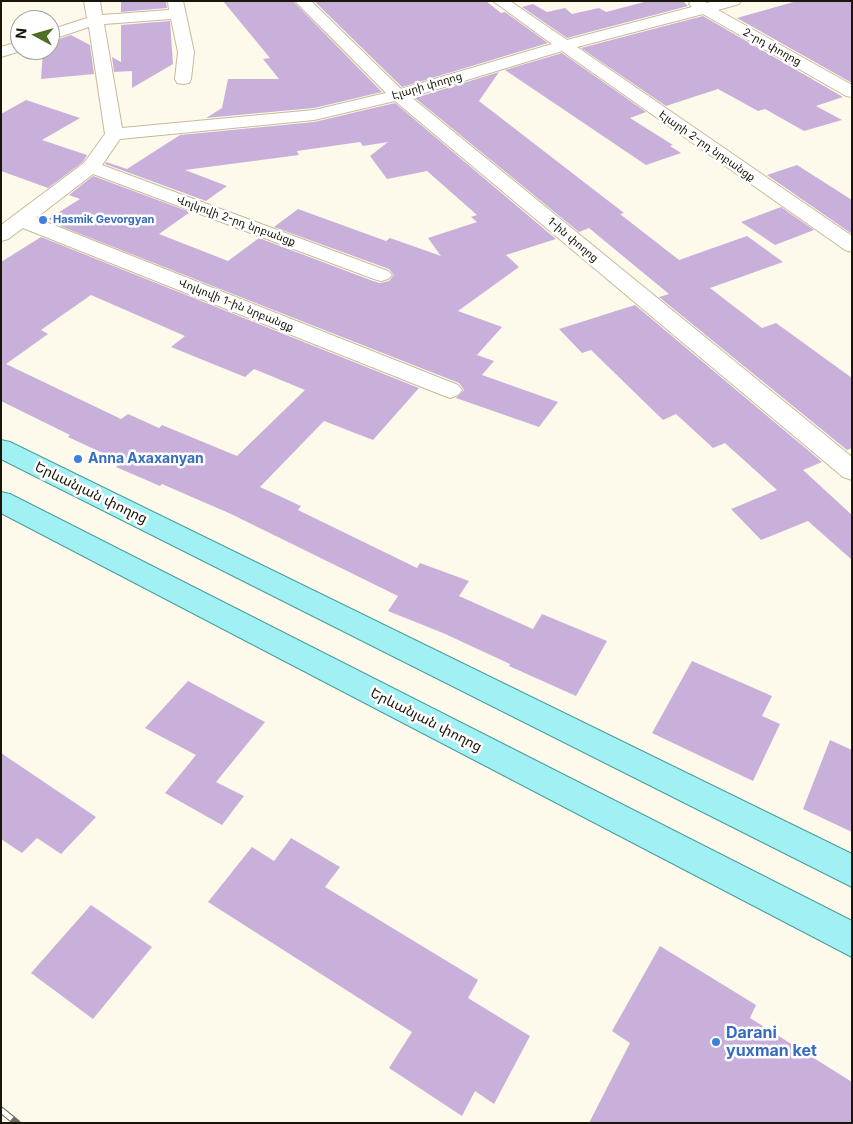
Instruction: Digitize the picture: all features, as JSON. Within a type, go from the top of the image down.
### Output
[{"type":"main road","name":"Երևանյան փողոց","points":[[1,448],[852,871]]},
{"type":"main road","name":"Երևանյան փողոց","points":[[1,501],[852,940]]},
{"type":"street","points":[[1,235],[91,167],[114,134],[92,1]]},
{"type":"street","name":"1-ին փողոց","points":[[302,1],[398,95],[852,471]]},
{"type":"street","name":"Էլարի 2-րդ նրբանցք","points":[[500,1],[852,246]]},
{"type":"street","name":"Էլարի փողոց","points":[[114,134],[314,115],[398,95],[698,5],[734,1]]},
{"type":"street","name":"2-րդ փողոց","points":[[698,5],[852,92]]},
{"type":"street","points":[[60,32],[95,20],[176,8],[186,52],[183,79]]},
{"type":"street","name":"Վոլկովի 2-րդ նրբանցք","points":[[91,167],[381,275]]},
{"type":"street","name":"Վոլկովի 1-ին նրբանցք","points":[[22,220],[450,390]]},
{"type":"building","points":[[121,1],[166,1],[167,8],[121,12]]},
{"type":"building","points":[[223,1],[293,1],[382,92],[314,108],[206,118],[222,108],[228,79],[279,79],[263,59],[270,58]]},
{"type":"building","points":[[314,1],[486,1],[501,13],[505,12],[548,43],[402,87]]},
{"type":"building","points":[[648,1],[683,1],[688,6],[567,38],[522,7],[533,4],[547,12],[565,8],[572,14],[599,8],[606,12]]},
{"type":"building","points":[[797,1],[852,1],[852,83],[737,18]]},
{"type":"building","points":[[703,16],[843,97],[816,106],[842,120],[804,131],[765,109],[758,111],[718,89],[666,106],[581,48]]},
{"type":"building","points":[[170,21],[173,64],[132,88],[132,71],[114,72],[112,57],[121,62],[121,25]]},
{"type":"building","points":[[71,35],[90,45],[94,74],[41,79],[42,60],[60,60],[60,39]]},
{"type":"building","points":[[562,53],[646,112],[630,118],[673,145],[670,146],[681,153],[646,165],[505,70]]},
{"type":"building","points":[[499,72],[479,101],[624,213],[620,214],[679,260],[747,236],[783,262],[710,288],[762,328],[776,323],[852,378],[852,448],[847,450],[659,297],[669,294],[589,228],[579,232],[415,98]]},
{"type":"building","points":[[26,100],[80,118],[42,140],[87,155],[83,162],[48,188],[1,171],[1,114]]},
{"type":"building","points":[[395,103],[556,239],[506,255],[519,267],[458,311],[502,327],[477,355],[494,361],[482,375],[558,402],[539,427],[456,398],[464,390],[459,383],[60,226],[62,225],[48,219],[80,199],[69,195],[93,176],[190,212],[159,234],[228,261],[259,238],[373,281],[380,283],[389,281],[394,275],[389,269],[274,227],[298,209],[386,241],[390,238],[441,256],[428,238],[477,222],[471,217],[477,215],[427,171],[387,179],[370,156],[388,142],[363,146],[360,142],[297,151],[299,155],[185,170],[227,186],[206,201],[105,164],[106,162],[127,169],[180,135],[314,122]]},
{"type":"building","points":[[797,165],[852,200],[852,234],[767,175]]},
{"type":"building","points":[[781,207],[814,230],[775,245],[741,222]]},
{"type":"building","points":[[41,237],[419,388],[373,440],[324,421],[260,487],[301,506],[298,510],[417,568],[420,563],[469,581],[459,596],[533,629],[542,614],[607,641],[576,696],[509,666],[510,664],[443,633],[388,611],[398,596],[231,514],[162,484],[160,486],[116,467],[122,462],[68,437],[70,435],[1,401],[1,262]],"holes":[[[91,295],[185,336],[171,347],[245,377],[254,369],[305,390],[237,456],[162,425],[159,428],[128,414],[121,419],[6,364],[48,334],[41,330]]]},
{"type":"building","points":[[635,305],[822,462],[803,470],[852,515],[852,560],[808,521],[761,540],[731,509],[777,490],[725,443],[713,448],[676,414],[663,420],[591,350],[582,353],[559,329]]},
{"type":"building","points":[[692,661],[772,696],[762,716],[780,724],[753,781],[652,733]]},
{"type":"building","points":[[188,681],[265,722],[216,782],[244,796],[222,825],[165,793],[196,755],[145,728]]},
{"type":"building","points":[[830,740],[852,750],[852,832],[803,809]]},
{"type":"building","points":[[1,753],[96,817],[61,854],[37,838],[22,853],[1,839]]},
{"type":"building","points":[[291,838],[340,867],[325,887],[478,980],[468,998],[530,1036],[494,1104],[475,1091],[462,1116],[389,1068],[412,1032],[208,902],[252,847],[274,861]]},
{"type":"building","points":[[91,905],[152,947],[93,1019],[31,973]]},
{"type":"building","points":[[660,946],[756,1005],[750,1018],[852,1082],[852,1123],[589,1123],[630,1043],[612,1031]]},
{"type":"railway","points":[[1,1110],[17,1123]]},
{"type":"place","name":"Hasmik Gevorgyan","points":[[43,220]]},
{"type":"place","name":"Anna Axaxanyan","points":[[78,459]]},
{"type":"place","name":"Darani yuxman ket","points":[[716,1042]]}]
